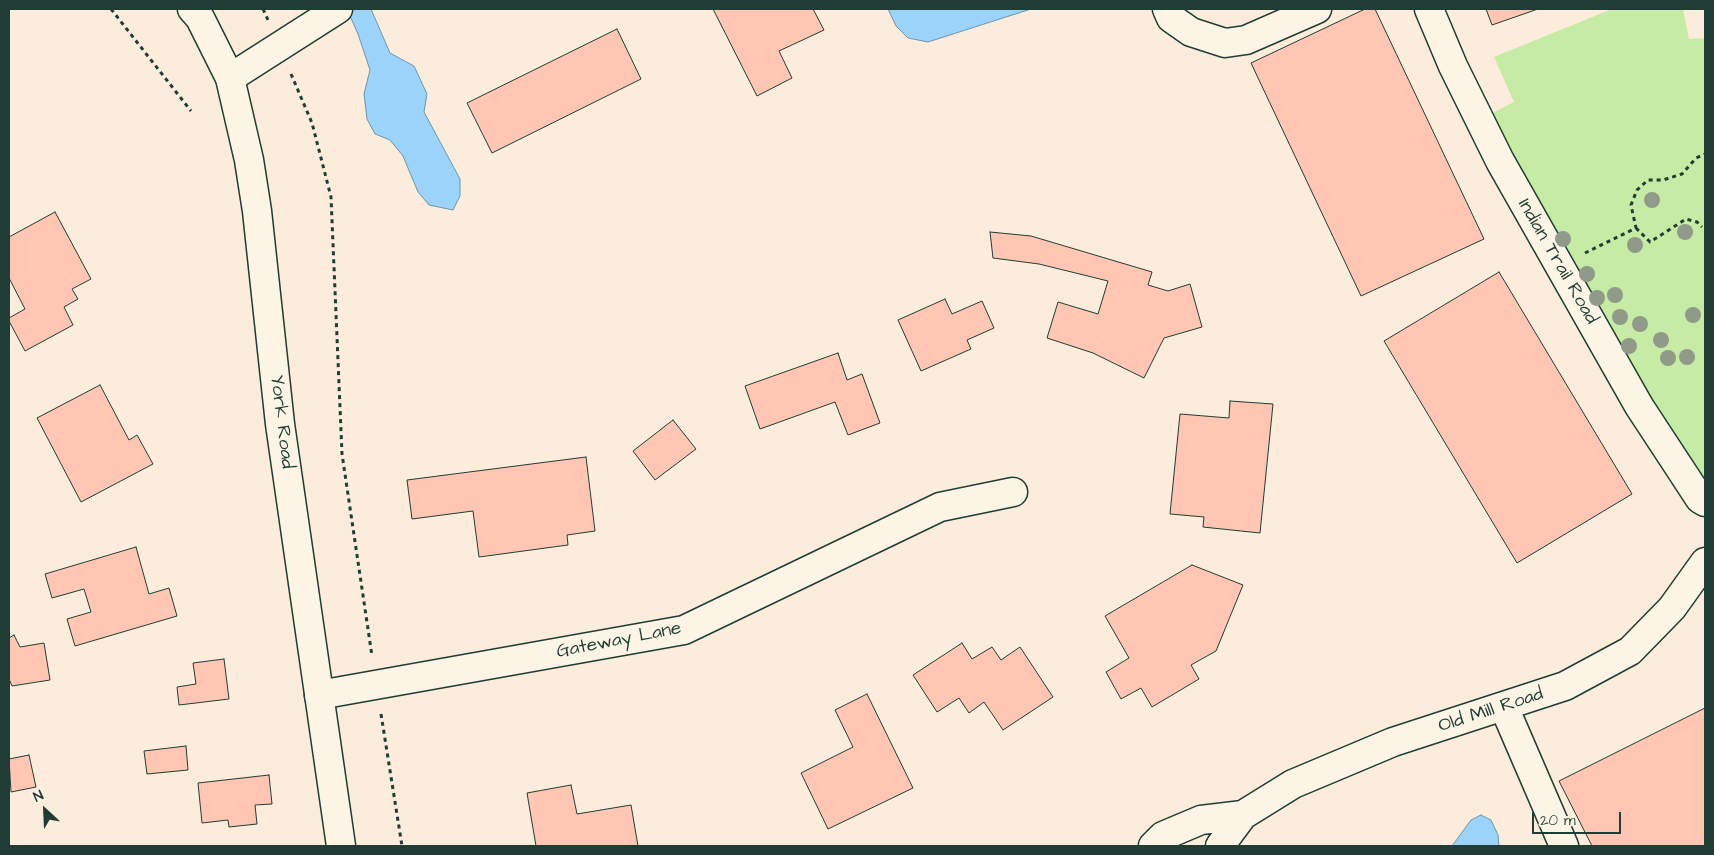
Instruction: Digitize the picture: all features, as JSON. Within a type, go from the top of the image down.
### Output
[{"type":"street","name":"York Road","points":[[192,9],[200,18],[230,78],[249,160],[257,211],[280,424],[342,846]]},
{"type":"street","points":[[230,78],[337,9]]},
{"type":"street","points":[[1167,9],[1171,18],[1191,32],[1226,43],[1246,40],[1317,9]]},
{"type":"street","name":"Indian Trail Road","points":[[1429,9],[1453,66],[1500,161],[1559,267],[1639,406],[1700,499],[1705,502]]},
{"type":"street","name":"Gateway Lane","points":[[319,695],[684,630],[940,507],[1013,492]]},
{"type":"street","name":"Old Mill Road","points":[[1220,846],[1243,815],[1293,784],[1393,742],[1565,686],[1630,651],[1672,608],[1705,562]]},
{"type":"street","points":[[1504,707],[1564,846]]},
{"type":"street","name":"Old Mill Road","points":[[1153,846],[1163,836],[1201,820],[1243,815]]},
{"type":"path","points":[[111,9],[191,110]]},
{"type":"path","points":[[263,9],[312,123],[331,197],[342,454],[402,846]]},
{"type":"path","points":[[1702,227],[1697,222],[1686,219],[1650,242],[1636,228],[1630,205],[1637,190],[1648,180],[1663,180],[1682,174],[1696,158],[1705,154]]},
{"type":"path","points":[[1559,267],[1636,228]]},
{"type":"green space","points":[[1612,9],[1683,9],[1689,39],[1705,38],[1705,479],[1700,478],[1645,399],[1490,114],[1514,102],[1494,57]]},
{"type":"water","points":[[347,9],[371,9],[390,53],[414,66],[427,94],[424,112],[460,179],[460,196],[453,210],[429,205],[418,192],[403,156],[390,140],[375,134],[367,119],[364,94],[370,70]]},
{"type":"water","points":[[888,9],[1031,9],[928,42],[908,38],[896,26]]},
{"type":"water","points":[[1481,815],[1491,820],[1498,835],[1499,846],[1452,846],[1471,820]]},
{"type":"building","points":[[713,9],[813,9],[824,30],[779,51],[792,78],[757,96]]},
{"type":"building","points":[[1365,9],[1375,9],[1484,239],[1361,296],[1251,63]]},
{"type":"building","points":[[1486,9],[1538,9],[1492,25]]},
{"type":"building","points":[[617,29],[641,79],[492,153],[467,103]]},
{"type":"building","points":[[55,212],[91,279],[72,289],[78,299],[64,307],[73,325],[25,351],[9,321],[9,318],[25,309],[9,278],[9,237]]},
{"type":"building","points":[[990,232],[1031,236],[1152,272],[1148,285],[1168,291],[1190,284],[1202,327],[1164,338],[1144,378],[1093,353],[1047,338],[1058,302],[1098,314],[1108,281],[1039,264],[993,258]]},
{"type":"building","points":[[1499,272],[1632,494],[1517,563],[1384,341]]},
{"type":"building","points":[[945,299],[952,314],[982,301],[994,328],[967,340],[971,349],[921,371],[898,320]]},
{"type":"building","points":[[838,353],[847,380],[862,374],[880,423],[848,435],[835,402],[760,429],[745,386]]},
{"type":"building","points":[[100,385],[129,440],[137,435],[153,464],[81,502],[37,418]]},
{"type":"building","points":[[1230,401],[1273,404],[1260,533],[1203,527],[1204,517],[1170,514],[1180,414],[1229,418]]},
{"type":"building","points":[[673,420],[696,449],[655,480],[633,451]]},
{"type":"building","points":[[586,457],[595,531],[567,535],[568,545],[479,557],[473,511],[412,519],[407,480]]},
{"type":"building","points":[[136,547],[149,594],[169,588],[177,616],[75,646],[67,619],[91,612],[84,589],[52,598],[45,574]]},
{"type":"building","points":[[1192,565],[1243,585],[1216,651],[1191,665],[1199,679],[1152,707],[1141,688],[1121,699],[1106,672],[1129,658],[1105,616]]},
{"type":"building","points":[[14,635],[20,647],[44,643],[50,680],[12,686],[9,679],[9,638]]},
{"type":"building","points":[[962,643],[972,659],[992,647],[1001,660],[1020,647],[1053,697],[1003,730],[984,702],[969,713],[959,698],[937,712],[913,675]]},
{"type":"building","points":[[224,659],[229,699],[179,705],[177,687],[196,684],[193,663]]},
{"type":"building","points":[[867,694],[913,788],[828,829],[801,773],[853,747],[835,710]]},
{"type":"building","points":[[1705,708],[1705,846],[1592,846],[1559,781]]},
{"type":"building","points":[[186,746],[188,770],[147,774],[144,751]]},
{"type":"building","points":[[29,755],[36,787],[11,792],[9,759]]},
{"type":"building","points":[[269,775],[272,804],[255,805],[257,824],[229,827],[228,820],[202,823],[198,783]]},
{"type":"building","points":[[571,785],[577,814],[631,805],[638,846],[536,846],[527,793]]}]
